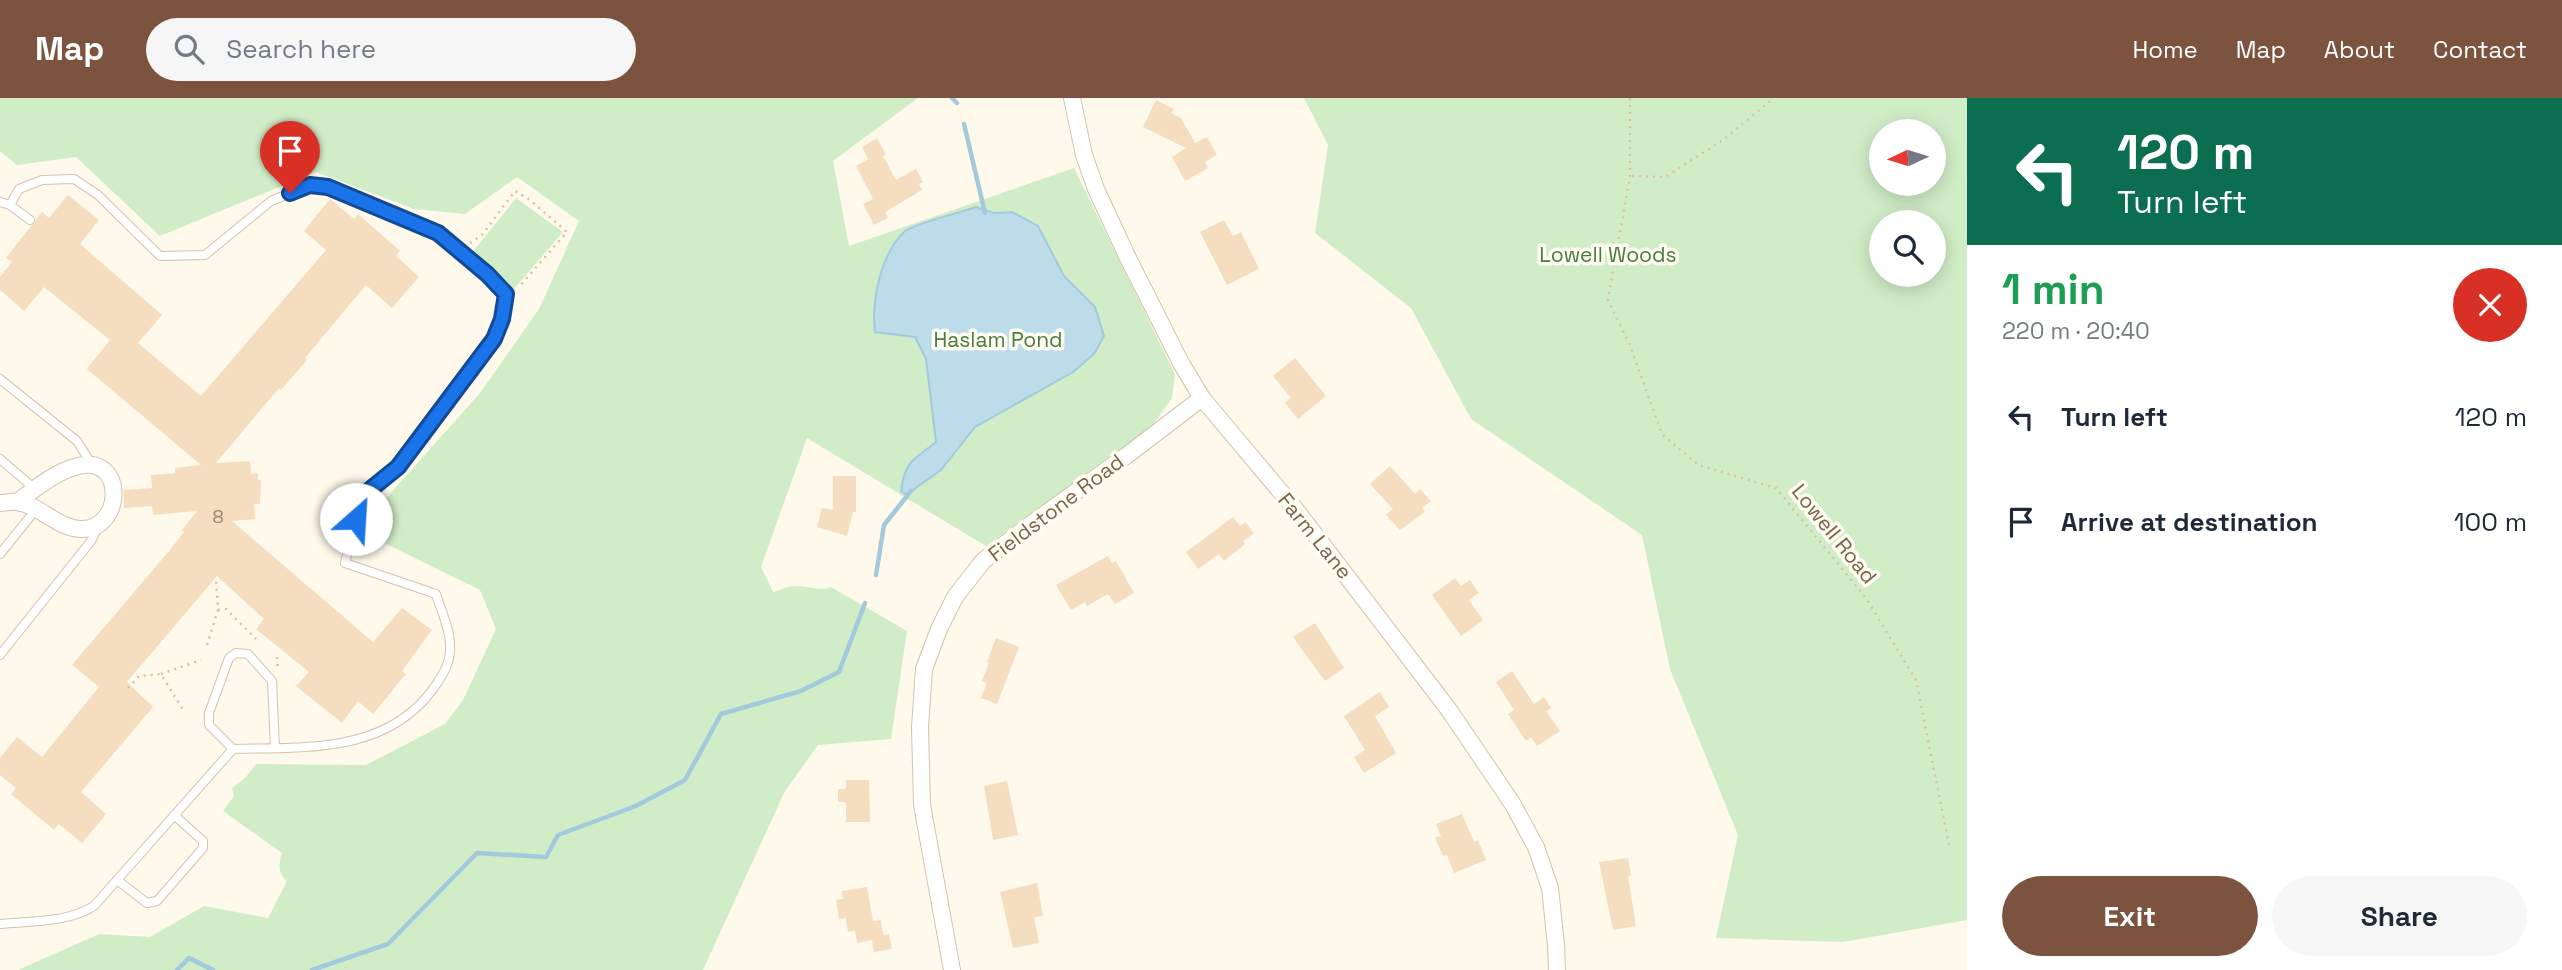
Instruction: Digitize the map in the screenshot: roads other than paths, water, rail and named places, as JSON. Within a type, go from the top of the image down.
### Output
[{"type":"street","name":"Farm Lane","points":[[1072,98],[1084,155],[1096,189],[1181,363],[1202,397],[1368,602],[1449,710],[1512,803],[1536,847],[1550,888],[1557,970]]},
{"type":"street","name":"Fieldstone Road","points":[[952,970],[922,792],[920,727],[924,669],[939,629],[955,597],[983,562],[1202,397]]},
{"type":"street","points":[[0,503],[17,502],[37,508],[62,523],[81,529],[99,524],[109,515],[113,497],[112,479],[103,470],[92,465],[79,466],[58,473],[17,502]]},
{"type":"lane","points":[[10,205],[19,189],[42,180],[74,178],[98,195],[160,256],[205,255],[271,201],[310,185],[328,187],[438,233],[487,274],[506,294],[502,319],[494,339],[398,467],[361,497],[345,563],[436,594],[450,635],[449,663],[442,677],[422,704],[374,736],[323,747],[233,749],[209,725],[209,713],[229,658],[236,653],[248,654],[272,681],[275,748]]},
{"type":"lane","points":[[0,202],[10,205],[30,220]]},
{"type":"lane","points":[[0,379],[77,441],[92,465]]},
{"type":"lane","points":[[0,459],[35,489]]},
{"type":"lane","points":[[0,554],[37,508]]},
{"type":"lane","points":[[0,655],[91,541],[99,524]]},
{"type":"lane","points":[[0,924],[60,919],[83,913],[93,906],[233,749]]},
{"type":"lane","points":[[117,880],[147,903],[157,901],[203,848],[203,841],[174,815]]},
{"type":"water","points":[[976,207],[994,213],[1012,212],[1038,226],[1064,276],[1095,307],[1104,336],[1094,354],[1073,372],[975,427],[941,470],[906,495],[901,491],[908,467],[916,457],[936,442],[926,359],[915,337],[875,332],[876,292],[884,264],[905,231]]},
{"type":"waterway","points":[[952,98],[957,103]]},
{"type":"waterway","points":[[964,124],[985,213]]},
{"type":"waterway","points":[[876,575],[884,525],[911,491]]},
{"type":"waterway","points":[[312,970],[388,944],[477,853],[546,857],[558,835],[636,806],[685,780],[721,714],[801,691],[839,672],[865,603]]},
{"type":"waterway","points":[[177,970],[189,958],[213,970]]},
{"type":"park label","name":"Lowell Woods","points":[[1608,255]]},
{"type":"park label","name":"Haslam Pond","points":[[998,340]]}]
